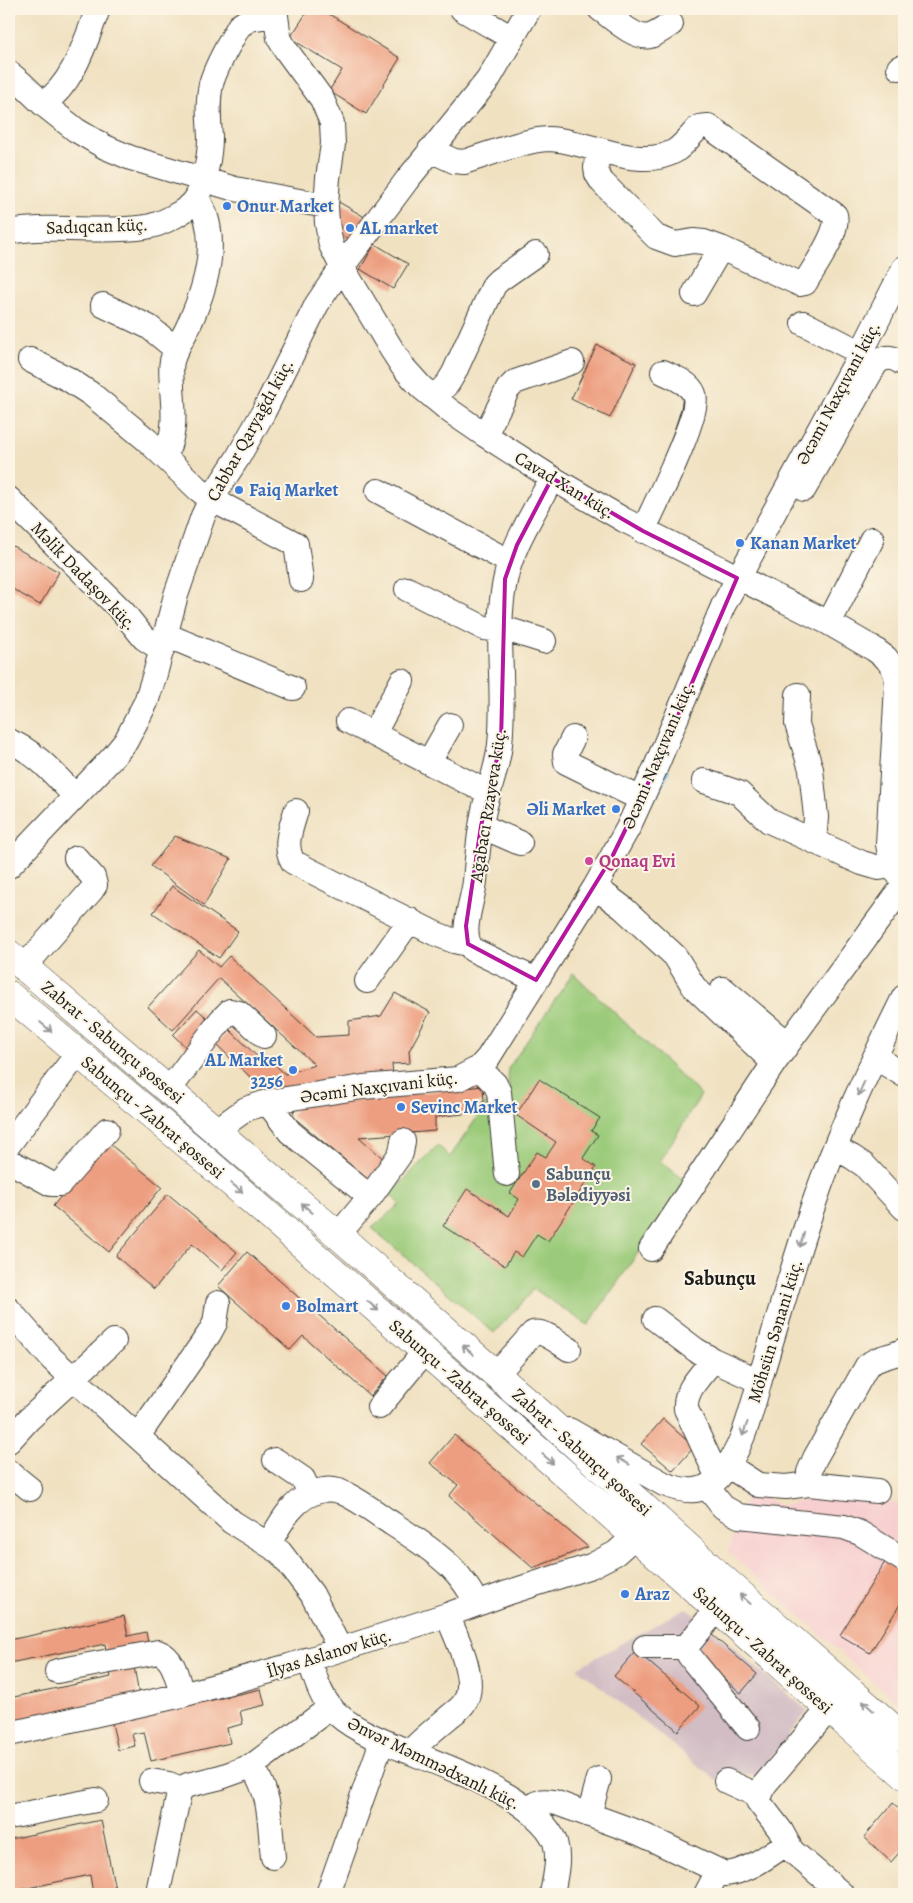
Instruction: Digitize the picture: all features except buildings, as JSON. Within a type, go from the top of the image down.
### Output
[{"type":"main road","name":"Zabrat - Sabunçu şossesi","points":[[16,960],[338,1235],[904,1738]]},
{"type":"main road","name":"Sabunçu - Zabrat şossesi","points":[[9,995],[196,1152],[425,1351],[904,1775]]},
{"type":"main road","points":[[196,1152],[217,1130]]},
{"type":"street","points":[[42,104],[55,96],[67,81],[98,9]]},
{"type":"street","points":[[462,9],[512,38]]},
{"type":"street","name":"Cabbar Qaryağdı küç.","points":[[11,860],[113,757],[126,741],[146,702],[176,595],[194,540],[211,499],[237,459],[264,411],[318,304],[342,268],[430,150],[480,91],[499,63],[529,9]]},
{"type":"street","points":[[600,9],[642,37],[650,36],[671,24]]},
{"type":"street","points":[[165,456],[172,440],[174,424],[172,362],[176,349],[189,326],[204,283],[209,256],[209,226],[200,189],[209,154],[209,102],[211,85],[218,64],[244,21],[275,12]]},
{"type":"street","name":"Cavad Xan küç.","points":[[275,12],[279,38],[322,99],[332,123],[333,144],[326,206],[328,234],[331,245],[342,268],[403,367],[434,398],[485,435],[552,478],[643,531],[829,623],[874,649],[886,658],[892,666],[896,675],[897,686],[888,844],[900,878]]},
{"type":"street","points":[[9,73],[42,104],[76,130],[106,147],[200,189],[235,189],[326,206]]},
{"type":"street","points":[[430,150],[454,161],[464,162],[534,141],[547,139],[565,141],[624,156],[664,156],[677,150],[699,127],[708,126],[835,214],[837,221],[834,232],[805,283],[800,284],[722,248],[704,242],[693,241],[675,244],[656,237],[602,182],[596,168],[598,150]]},
{"type":"street","name":"Sadıqcan küç.","points":[[9,232],[39,228],[86,230],[147,227],[167,220],[200,189]]},
{"type":"street","points":[[694,294],[722,248]]},
{"type":"street","points":[[434,398],[448,383],[454,373],[494,286],[499,280],[536,254]]},
{"type":"street","name":"Əcəmi Naxçıvani küç.","points":[[217,1130],[246,1109],[267,1102],[363,1087],[449,1080],[468,1075],[479,1068],[498,1043],[595,887],[620,843],[641,799],[707,642],[744,581],[904,268]]},
{"type":"street","points":[[102,306],[149,327],[176,349]]},
{"type":"street","points":[[803,323],[861,353]]},
{"type":"street","points":[[744,581],[876,362],[884,357],[904,364]]},
{"type":"street","points":[[30,360],[68,379],[90,394],[165,456],[198,489],[211,499],[296,544],[301,580]]},
{"type":"street","points":[[485,435],[508,389],[515,382],[572,362]]},
{"type":"street","points":[[643,531],[683,440],[695,404],[694,394],[686,384],[663,372]]},
{"type":"street","name":"Ağabacı Rzayeva küç.","points":[[468,944],[465,935],[474,888],[481,826],[499,757],[502,713],[501,630],[503,594],[510,562],[517,545],[552,478]]},
{"type":"street","points":[[378,491],[510,562]]},
{"type":"street","name":"Məlik Dadaşov küç.","points":[[9,499],[122,612],[144,638],[164,642],[293,688]]},
{"type":"street","points":[[829,623],[872,538]]},
{"type":"street","points":[[407,589],[484,628],[512,631],[544,641]]},
{"type":"street","points":[[374,733],[402,681]]},
{"type":"street","points":[[798,695],[797,724],[811,769],[815,810],[815,831],[812,840]]},
{"type":"street","points":[[348,720],[489,791]]},
{"type":"street","points":[[429,762],[450,725]]},
{"type":"street","points":[[573,738],[565,754],[566,762],[641,799]]},
{"type":"street","points":[[9,740],[24,747],[41,761],[75,796]]},
{"type":"street","points":[[651,1249],[787,1043],[900,878],[769,821],[739,793],[704,781]]},
{"type":"street","points":[[296,811],[288,840],[288,853],[293,862],[454,941],[468,944],[482,955],[536,980]]},
{"type":"street","points":[[481,826],[520,843]]},
{"type":"street","points":[[16,960],[91,891],[95,884],[93,877],[76,858]]},
{"type":"street","points":[[595,887],[623,908],[674,956],[694,987],[774,1063]]},
{"type":"street","points":[[367,981],[410,920]]},
{"type":"street","points":[[723,989],[787,1043]]},
{"type":"street","name":"Möhsün Sənani küç.","points":[[717,1477],[735,1453],[742,1436],[812,1208],[835,1148],[875,1057],[904,998]]},
{"type":"street","points":[[170,1090],[221,1020],[230,1011],[239,1013],[264,1036]]},
{"type":"street","points":[[9,1144],[78,1053]]},
{"type":"street","points":[[875,1057],[904,1075]]},
{"type":"street","points":[[479,1068],[495,1084],[499,1092],[507,1174]]},
{"type":"street","points":[[267,1102],[290,1132],[370,1197]]},
{"type":"street","points":[[9,1161],[51,1184],[60,1184],[107,1130]]},
{"type":"street","points":[[338,1235],[370,1197],[401,1153],[404,1141]]},
{"type":"street","points":[[835,1148],[864,1165],[904,1208]]},
{"type":"street","points":[[138,1436],[209,1334],[215,1323],[218,1302]]},
{"type":"street","points":[[9,1310],[40,1347],[72,1378],[232,1522],[280,1552],[312,1594],[340,1649]]},
{"type":"street","points":[[655,1319],[696,1350],[759,1381]]},
{"type":"street","points":[[496,1374],[533,1333],[544,1334],[569,1349]]},
{"type":"street","points":[[9,1441],[72,1378],[114,1341]]},
{"type":"street","points":[[809,1484],[810,1472],[815,1458],[867,1366],[872,1361],[895,1355],[904,1350]]},
{"type":"street","points":[[379,1407],[425,1351]]},
{"type":"street","points":[[713,1360],[687,1394],[686,1409],[717,1477],[723,1507],[740,1516],[844,1527],[860,1532],[904,1560]]},
{"type":"street","points":[[541,1414],[664,1484],[687,1492],[699,1490],[717,1477],[765,1486],[786,1487],[809,1484],[877,1491]]},
{"type":"street","points":[[275,1460],[303,1479],[310,1494]]},
{"type":"street","points":[[9,1472],[30,1489]]},
{"type":"street","points":[[269,1544],[284,1517],[299,1502],[310,1494],[326,1490],[338,1490],[360,1502],[426,1546],[451,1567],[465,1583],[478,1604]]},
{"type":"street","name":"İlyas Aslanov küç.","points":[[9,1734],[182,1695],[309,1659],[447,1615],[606,1560],[636,1536]]},
{"type":"street","points":[[686,1647],[717,1609]]},
{"type":"street","points":[[395,1746],[419,1742],[464,1704],[470,1693],[470,1683],[459,1644],[447,1615]]},
{"type":"street","points":[[645,1647],[686,1647]]},
{"type":"street","points":[[686,1647],[695,1663],[748,1728]]},
{"type":"street","points":[[57,1671],[158,1652],[164,1654],[172,1662],[182,1695]]},
{"type":"street","name":"Ənvər Məmmədxanlı küç.","points":[[309,1659],[318,1686],[331,1708],[342,1718],[395,1746],[489,1786],[529,1810],[542,1822],[555,1842],[557,1867],[552,1894]]},
{"type":"street","points":[[151,1781],[168,1784],[180,1789],[252,1766],[331,1708]]},
{"type":"street","points":[[829,1708],[765,1784],[758,1801],[775,1822],[792,1851],[842,1894]]},
{"type":"street","points":[[366,1826],[395,1746]]},
{"type":"street","points":[[328,1894],[395,1746]]},
{"type":"street","points":[[252,1766],[264,1786],[267,1798],[273,1857]]},
{"type":"street","points":[[589,1815],[599,1779]]},
{"type":"street","points":[[726,1781],[759,1796]]},
{"type":"street","points":[[159,1894],[180,1789]]},
{"type":"street","points":[[9,1817],[96,1800]]},
{"type":"street","points":[[529,1810],[535,1802],[544,1800],[652,1838],[725,1874],[737,1873],[787,1844]]},
{"type":"street","points":[[706,1894],[718,1871]]},
{"type":"highlighted area","points":[[552,478],[643,531],[737,578],[655,769],[612,857],[536,980],[468,944],[466,926],[481,826],[501,742],[505,579],[517,545]]},
{"type":"shaded area","points":[[748,1490],[782,1506],[821,1496],[900,1503],[904,1496],[904,1709],[728,1552]]},
{"type":"shaded area","points":[[686,1608],[808,1711],[756,1776],[724,1770],[716,1780],[577,1668]]},
{"type":"green space","points":[[573,973],[701,1095],[660,1161],[687,1182],[588,1325],[534,1289],[494,1333],[372,1228],[400,1204],[390,1194],[438,1145],[450,1157],[487,1103],[509,1101],[508,1069]]},
{"type":"waterway","points":[[656,795],[667,771]]},
{"type":"place","name":"Onur Market","points":[[227,206]]},
{"type":"place","name":"AL market","points":[[350,228]]},
{"type":"place","name":"Faiq Market","points":[[239,490]]},
{"type":"place","name":"Kanan Market","points":[[740,543]]},
{"type":"place","name":"Əli Market","points":[[616,809]]},
{"type":"place","name":"Qonaq Evi","points":[[589,861]]},
{"type":"place","name":"AL Market 3256","points":[[293,1070]]},
{"type":"place","name":"Sevinc Market","points":[[401,1107]]},
{"type":"place","name":"Sabunçu Bələdiyyəsi","points":[[536,1184]]},
{"type":"place","name":"Bolmart","points":[[286,1306]]},
{"type":"place","name":"Araz","points":[[625,1594]]},
{"type":"district","name":"Sabunçu","points":[[720,1278]]}]
